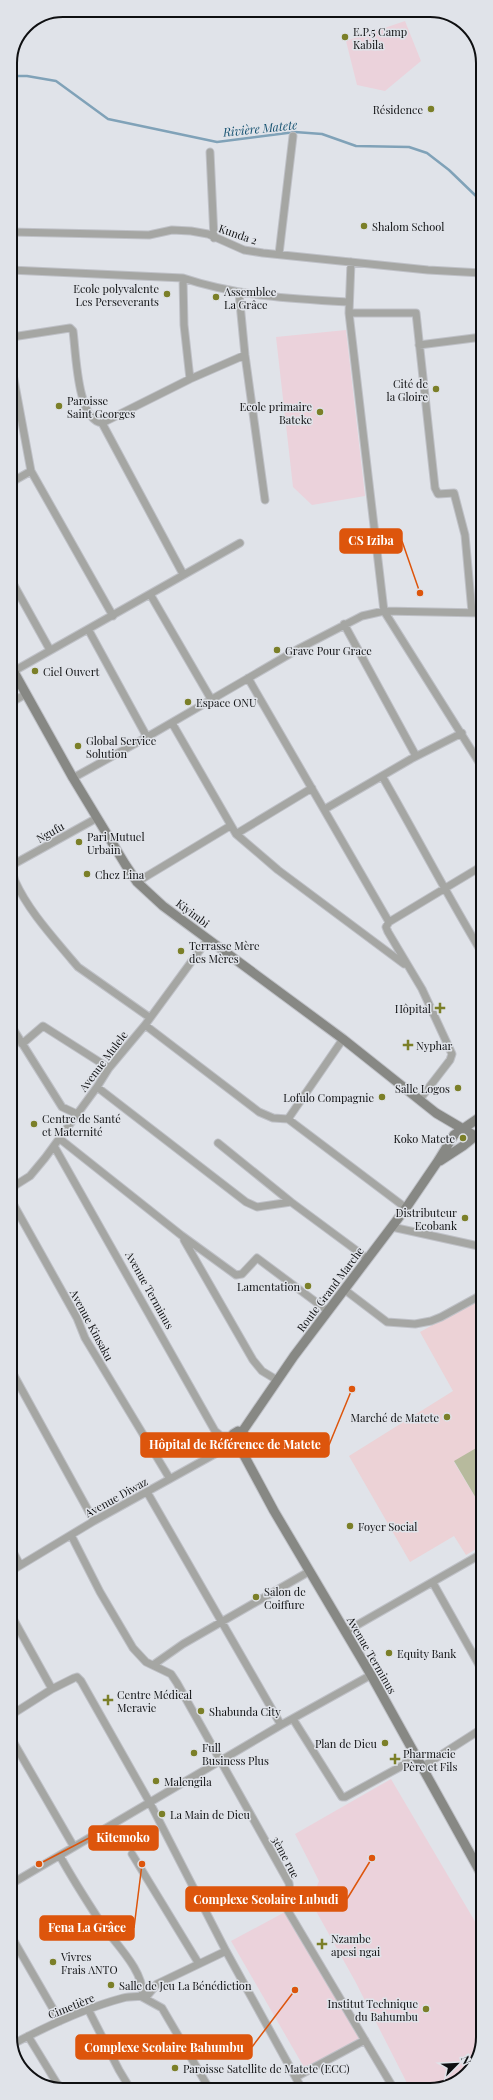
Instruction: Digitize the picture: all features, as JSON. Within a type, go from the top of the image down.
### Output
[{"type":"street","points":[[279,254],[293,136]]},
{"type":"street","points":[[210,152],[214,238]]},
{"type":"street","name":"Kunda 2","points":[[17,232],[149,235],[172,230],[208,234],[214,238],[244,250],[428,270],[476,273]]},
{"type":"street","points":[[351,262],[348,302],[349,313],[384,611],[476,757]]},
{"type":"street","points":[[17,270],[183,278],[210,287],[239,293],[295,299],[348,302]]},
{"type":"street","points":[[183,278],[184,325],[190,379]]},
{"type":"street","points":[[239,293],[245,355],[265,500]]},
{"type":"street","points":[[349,313],[416,313],[418,345],[435,488],[438,494],[454,494],[460,510],[465,535],[472,612]]},
{"type":"street","points":[[17,336],[70,328],[73,331],[83,401],[87,413],[98,422],[102,423],[183,574]]},
{"type":"street","points":[[418,345],[476,338]]},
{"type":"street","points":[[102,423],[190,379],[245,355]]},
{"type":"street","points":[[17,396],[31,471],[113,616]]},
{"type":"street","points":[[17,479],[31,471]]},
{"type":"street","points":[[17,666],[50,650],[113,616],[183,574],[240,543]]},
{"type":"street","points":[[17,591],[50,650]]},
{"type":"street","points":[[150,594],[211,699]]},
{"type":"street","points":[[73,778],[148,737],[211,699],[344,624],[362,616],[384,611],[476,612]]},
{"type":"street","points":[[344,624],[416,756]]},
{"type":"street","points":[[88,629],[148,737]]},
{"type":"street","name":"Kiyimbi","points":[[17,677],[73,778],[137,882],[163,906],[343,1039],[420,1099],[436,1113],[464,1146]]},
{"type":"street","points":[[248,678],[389,922]]},
{"type":"street","points":[[17,699],[26,694]]},
{"type":"street","points":[[172,723],[230,826],[236,834],[278,870],[408,966]]},
{"type":"street","points":[[325,809],[416,756],[462,733]]},
{"type":"street","points":[[382,776],[415,834],[444,890],[476,943]]},
{"type":"street","points":[[236,834],[312,788]]},
{"type":"street","name":"Ngufu","points":[[17,858],[97,818]]},
{"type":"street","points":[[137,882],[230,826]]},
{"type":"street","points":[[420,1099],[452,1054],[422,989],[386,927],[389,922],[476,870]]},
{"type":"street","points":[[17,883],[26,902],[78,967],[149,1017]]},
{"type":"street","name":"Avenue Mulele","points":[[17,1184],[30,1176],[60,1139],[109,1068],[145,1025],[149,1017],[208,939]]},
{"type":"street","points":[[145,1025],[259,1112],[273,1118],[288,1119],[406,1208]]},
{"type":"street","points":[[22,1044],[43,1026],[109,1068]]},
{"type":"street","points":[[17,1036],[62,1107],[77,1114]]},
{"type":"street","points":[[288,1119],[343,1039]]},
{"type":"street","points":[[97,1087],[246,1202],[257,1207],[290,1202]]},
{"type":"street","name":"Kiyimbi","points":[[436,1113],[461,1128],[476,1132]]},
{"type":"street","name":"Route Grand Marche","points":[[242,1432],[277,1380],[406,1208],[454,1135],[461,1128],[476,1118]]},
{"type":"street","name":"Route Grand Marche","points":[[438,1161],[464,1146],[476,1136]]},
{"type":"street","points":[[60,1139],[181,1235],[236,1275],[242,1274],[257,1258],[328,1311]]},
{"type":"street","points":[[218,1143],[290,1202],[368,1259]]},
{"type":"street","name":"Avenue Terminus","points":[[54,1146],[216,1431],[221,1436],[235,1442],[371,1675],[476,1864]]},
{"type":"street","name":"Avenue Kinsaku","points":[[17,1211],[77,1318],[85,1338],[170,1479]]},
{"type":"street","points":[[392,1227],[476,1246]]},
{"type":"street","points":[[181,1235],[189,1246],[252,1360],[262,1371],[277,1380]]},
{"type":"street","points":[[345,1290],[387,1322],[416,1324],[441,1317],[476,1298]]},
{"type":"street","points":[[17,1387],[94,1521]]},
{"type":"street","points":[[236,1432],[242,1432],[246,1440],[244,1444],[235,1442],[236,1432]]},
{"type":"street","name":"Avenue Diwaz","points":[[17,1567],[94,1521],[235,1442]]},
{"type":"street","points":[[147,1492],[223,1621],[281,1726]]},
{"type":"street","name":"3ème rue","points":[[71,1535],[100,1592],[133,1648],[146,1662],[153,1664],[171,1674],[177,1683],[289,1883],[287,1904],[288,1911],[390,2083]]},
{"type":"street","points":[[345,1632],[476,1557]]},
{"type":"street","points":[[17,1559],[20,1565]]},
{"type":"street","points":[[153,1664],[310,1570]]},
{"type":"street","points":[[433,1583],[476,1660]]},
{"type":"street","points":[[17,1626],[52,1689]]},
{"type":"street","points":[[17,1881],[371,1675]]},
{"type":"street","points":[[17,1711],[52,1689],[74,1678],[79,1678],[150,1803],[226,1951],[299,2083]]},
{"type":"street","points":[[293,1719],[342,1797],[345,1797],[369,1785],[415,1756]]},
{"type":"street","points":[[422,1767],[476,1732]]},
{"type":"street","points":[[17,1748],[74,1847]]},
{"type":"street","points":[[132,1854],[199,1964]]},
{"type":"street","points":[[60,1856],[104,1926],[130,1961],[144,1989],[142,1997]]},
{"type":"street","points":[[17,1946],[60,2021]]},
{"type":"street","points":[[142,1997],[147,1996],[157,1984],[226,1951]]},
{"type":"street","name":"Cimetière","points":[[18,2042],[60,2021],[125,1997],[142,1997]]},
{"type":"street","points":[[142,1997],[162,2008],[206,2083]]},
{"type":"street","points":[[89,2011],[127,2083]]},
{"type":"street","points":[[28,2036],[56,2082]]},
{"type":"street","points":[[296,2077],[365,2040]]},
{"type":"shaded area","points":[[405,21],[421,61],[385,91],[357,85],[346,41]]},
{"type":"shaded area","name":"Ecole primaire Bateke","points":[[346,330],[365,496],[312,505],[293,487],[276,337]]},
{"type":"shaded area","name":"Marché de Matete","points":[[476,1301],[476,1448],[454,1462],[476,1498],[476,1549],[466,1555],[454,1536],[410,1562],[349,1456],[453,1391],[420,1332]]},
{"type":"shaded area","points":[[391,1779],[476,1923],[475,2046],[473,2055],[468,2063],[453,2077],[439,2082],[407,2083],[355,1981],[311,1902],[319,1881],[295,1834]]},
{"type":"shaded area","points":[[285,1912],[360,2039],[305,2069],[231,1941]]},
{"type":"green space","points":[[476,1448],[476,1498],[454,1461]]},
{"type":"waterway","name":"Rivière Matete","points":[[17,76],[27,76],[56,81],[108,119],[217,142],[295,132],[322,134],[356,146],[409,147],[427,153],[449,170],[476,196]]},
{"type":"place","name":"E.P.5 Camp Kabila","points":[[345,37]]},
{"type":"place","name":"Résidence","points":[[431,109]]},
{"type":"place","name":"Shalom School","points":[[364,226]]},
{"type":"place","name":"Ecole polyvalente Les Perseverants","points":[[167,294]]},
{"type":"place","name":"Assemblee La Grâce","points":[[216,297]]},
{"type":"place","name":"Cité de la Gloire","points":[[436,389]]},
{"type":"place","name":"Paroisse Saint Georges","points":[[59,406]]},
{"type":"place","name":"Ecole primaire Bateke","points":[[320,412]]},
{"type":"place","name":"CS Iziba","points":[[420,593]]},
{"type":"place","name":"Grave Pour Grace","points":[[277,650]]},
{"type":"place","name":"Ciel Ouvert","points":[[35,671]]},
{"type":"place","name":"Espace ONU","points":[[188,702]]},
{"type":"place","name":"Global Service Solution","points":[[78,746]]},
{"type":"place","name":"Pari Mutuel Urbain","points":[[79,842]]},
{"type":"place","name":"Chez Lina","points":[[87,874]]},
{"type":"place","name":"Terrasse Mère des Mères","points":[[181,951]]},
{"type":"place","name":"Hôpital","points":[[440,1008]]},
{"type":"place","name":"Nyphar","points":[[408,1045]]},
{"type":"place","name":"Salle Logos","points":[[458,1088]]},
{"type":"place","name":"Lofulo Compagnie","points":[[382,1097]]},
{"type":"place","name":"Centre de Santé et Maternité","points":[[34,1124]]},
{"type":"place","name":"Koko Matete","points":[[463,1138]]},
{"type":"place","name":"Distributeur Ecobank","points":[[465,1218]]},
{"type":"place","name":"Lamentation","points":[[308,1286]]},
{"type":"place","name":"Hôpital de Référence de Matete","points":[[352,1389]]},
{"type":"place","name":"Marché de Matete","points":[[447,1417]]},
{"type":"place","name":"Foyer Social","points":[[350,1526]]},
{"type":"place","name":"Salon de Coiffure","points":[[256,1597]]},
{"type":"place","name":"Equity Bank","points":[[389,1653]]},
{"type":"place","name":"Centre Médical Meravie","points":[[108,1700]]},
{"type":"place","name":"Shabunda City","points":[[201,1711]]},
{"type":"place","name":"Plan de Dieu","points":[[385,1743]]},
{"type":"place","name":"Full Business Plus","points":[[194,1753]]},
{"type":"place","name":"Pharmacie Père et Fils","points":[[395,1759]]},
{"type":"place","name":"Malengila","points":[[156,1781]]},
{"type":"place","name":"La Main de Dieu","points":[[162,1814]]},
{"type":"place","name":"Complexe Scolaire Lubudi","points":[[372,1858]]},
{"type":"place","name":"Kitemoko","points":[[39,1864]]},
{"type":"place","name":"Fena La Grâce","points":[[142,1864]]},
{"type":"place","name":"Nzambe apesi ngai","points":[[322,1944]]},
{"type":"place","name":"Vivres Frais ANTO","points":[[53,1962]]},
{"type":"place","name":"Salle de Jeu La Bénédiction","points":[[111,1985]]},
{"type":"place","name":"Complexe Scolaire Bahumbu","points":[[295,1990]]},
{"type":"place","name":"Institut Technique du Bahumbu","points":[[426,2009]]},
{"type":"place","name":"Paroisse Satellite de Matete (ECC)","points":[[175,2068]]}]
